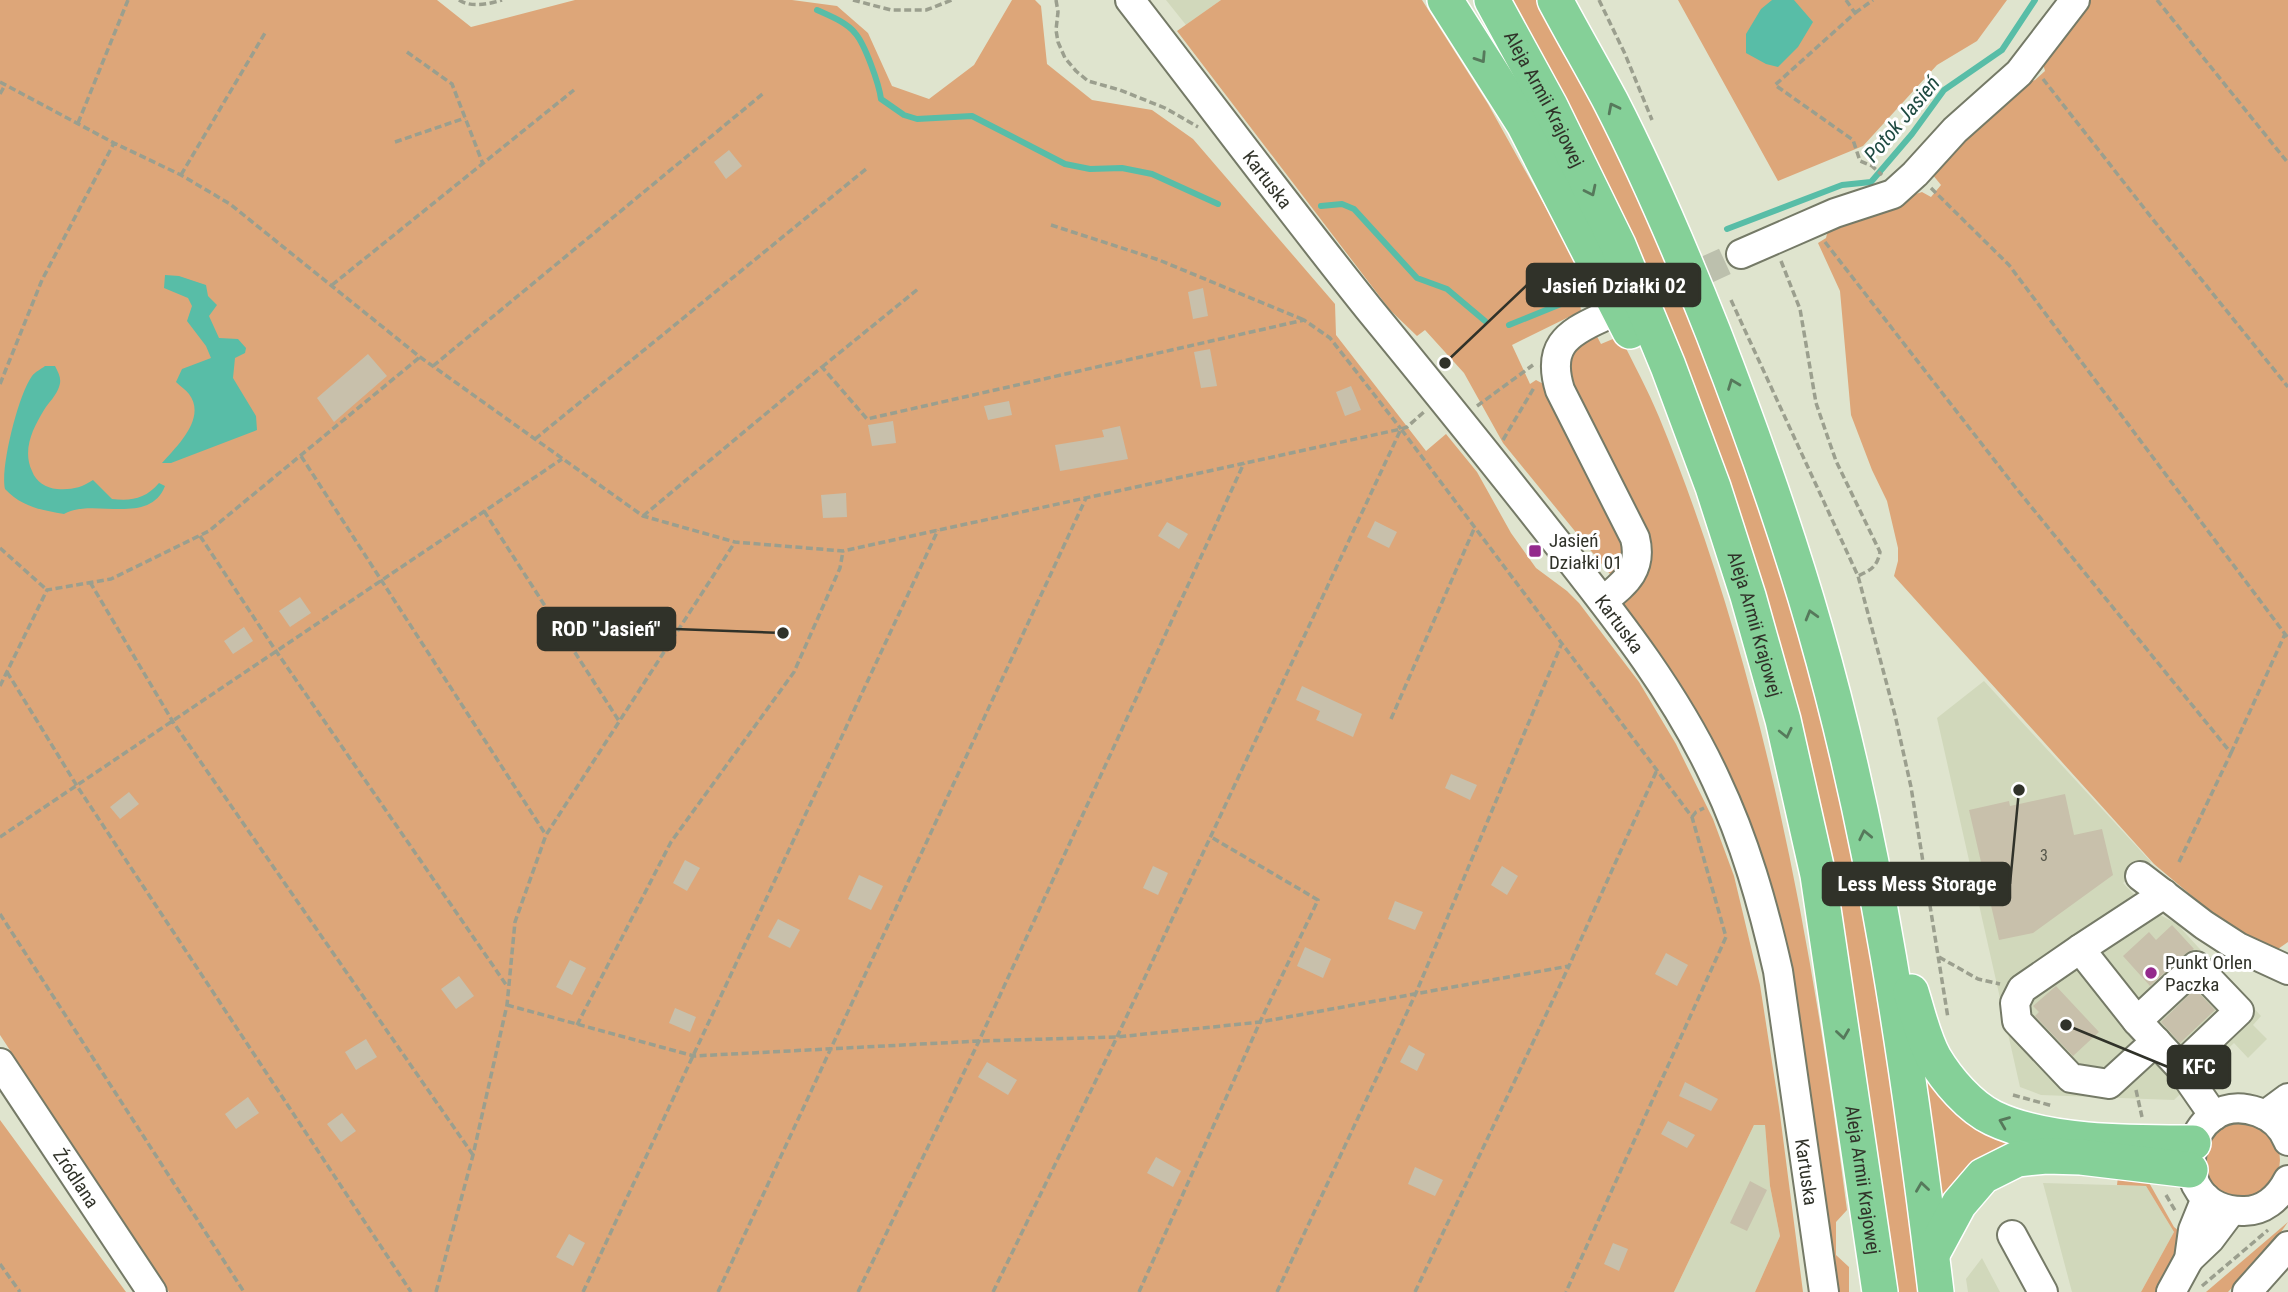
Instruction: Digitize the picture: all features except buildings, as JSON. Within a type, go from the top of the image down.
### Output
[{"type":"main road","points":[[1445,0],[1524,124],[1600,270],[1646,364],[1748,596]]},
{"type":"main road","name":"Aleja Armii Krajowej","points":[[1492,0],[1550,106],[1618,245],[1713,487],[1748,596],[1783,720],[1818,875],[1880,1292]]},
{"type":"main road","points":[[1555,0],[1611,103],[1694,285],[1735,389],[1787,535],[1816,631],[1850,765],[1879,902],[1900,1030],[1936,1292]]},
{"type":"main road","points":[[1879,902],[1933,1056],[1950,1081],[1990,1117],[2035,1133],[2070,1138],[2158,1143],[2201,1157]]},
{"type":"main road","points":[[1931,1254],[1959,1204],[1983,1176],[2017,1159],[2046,1156],[2201,1157]]},
{"type":"street","name":"Kartuska","points":[[1130,0],[1368,307],[1603,601],[1660,678],[1695,738],[1732,817],[1754,877],[1778,971],[1824,1292]]},
{"type":"street","points":[[1741,254],[1814,222],[1893,194],[1955,130],[2028,62],[2075,0]]},
{"type":"street","points":[[1601,318],[1577,328],[1565,339],[1558,349],[1555,362],[1560,390],[1635,538],[1638,550],[1633,572],[1603,601]]},
{"type":"street","points":[[2140,876],[2204,925],[2238,947],[2288,970]]},
{"type":"street","points":[[2156,1041],[2109,1084],[2071,1078],[2017,1021],[2015,1003],[2022,989],[2164,894]]},
{"type":"street","points":[[2080,949],[2137,1021],[2180,1067],[2201,1157],[2217,1206],[2245,1212],[2260,1208],[2277,1196],[2288,1180]]},
{"type":"street","points":[[2137,1021],[2196,965],[2239,1011],[2180,1067]]},
{"type":"street","name":"Źródlana","points":[[0,1063],[152,1292]]},
{"type":"street","points":[[2265,1115],[2288,1098]]},
{"type":"street","points":[[2189,1259],[2201,1157],[2226,1111],[2239,1109],[2265,1115],[2287,1136]]},
{"type":"street","points":[[2171,1292],[2189,1259],[2210,1239],[2231,1211]]},
{"type":"street","points":[[2012,1235],[2042,1292]]},
{"type":"street","points":[[2247,1292],[2282,1235]]},
{"type":"path","points":[[78,123],[128,0]]},
{"type":"path","points":[[459,0],[489,4],[502,0]]},
{"type":"path","points":[[853,0],[891,10],[926,10],[952,0]]},
{"type":"path","points":[[1056,0],[1058,42],[1065,58],[1087,81],[1120,90],[1165,108],[1202,129]]},
{"type":"path","points":[[1599,0],[1657,131]]},
{"type":"path","points":[[1846,0],[1855,13]]},
{"type":"path","points":[[1872,166],[1860,161],[1853,139],[1775,85],[1873,0]]},
{"type":"path","points":[[2157,0],[2288,163]]},
{"type":"path","points":[[181,175],[265,33]]},
{"type":"path","points":[[407,52],[452,84],[482,164]]},
{"type":"path","points":[[2028,62],[2288,387]]},
{"type":"path","points":[[0,94],[3,83],[114,143],[181,175],[230,204],[420,357],[643,516],[735,542],[844,551],[1407,427]]},
{"type":"path","points":[[332,285],[575,90]]},
{"type":"path","points":[[433,366],[765,92]]},
{"type":"path","points":[[395,142],[465,118]]},
{"type":"path","points":[[0,384],[42,280],[114,143]]},
{"type":"path","points":[[535,439],[866,169]]},
{"type":"path","points":[[1915,174],[2009,265],[2287,636],[2179,862]]},
{"type":"path","points":[[1814,222],[1823,240],[2008,477],[2231,753]]},
{"type":"path","points":[[1051,225],[1159,260],[1304,320],[1330,338],[1692,817],[1726,937],[1566,1292]]},
{"type":"path","points":[[1773,240],[1800,309],[1816,404],[1836,461],[1880,552],[1878,563],[1872,570],[1858,576]]},
{"type":"path","points":[[643,516],[918,289]]},
{"type":"path","points":[[1730,297],[1858,576],[1901,739],[1950,1030]]},
{"type":"path","points":[[822,366],[867,419],[1304,320]]},
{"type":"path","points":[[47,590],[111,579],[209,531],[420,357]]},
{"type":"path","points":[[1499,447],[1539,377],[1555,362]]},
{"type":"path","points":[[1479,405],[1522,373]]},
{"type":"path","points":[[993,1292],[1117,1037],[1401,429]]},
{"type":"path","points":[[301,456],[546,835]]},
{"type":"path","points":[[0,837],[563,459]]},
{"type":"path","points":[[858,1292],[979,1041],[1244,463]]},
{"type":"path","points":[[718,1292],[1086,498]]},
{"type":"path","points":[[484,511],[619,722]]},
{"type":"path","points":[[1391,719],[1474,528]]},
{"type":"path","points":[[583,1292],[938,530]]},
{"type":"path","points":[[200,536],[508,987]]},
{"type":"path","points":[[436,1292],[473,1155],[507,1005],[514,922],[546,835],[735,542]]},
{"type":"path","points":[[0,548],[47,590]]},
{"type":"path","points":[[577,1025],[671,842],[794,673],[840,568],[844,551]]},
{"type":"path","points":[[90,582],[173,722],[473,1155]]},
{"type":"path","points":[[0,686],[47,590]]},
{"type":"path","points":[[1278,1292],[1416,993],[1561,645]]},
{"type":"path","points":[[7,672],[77,786],[411,1292]]},
{"type":"path","points":[[1415,1292],[1569,966],[1657,770]]},
{"type":"path","points":[[1139,1292],[1318,900],[1211,836]]},
{"type":"path","points":[[0,914],[244,1292]]},
{"type":"path","points":[[1939,957],[1978,979],[2022,989]]},
{"type":"path","points":[[507,1005],[694,1056],[979,1041],[1117,1037],[1260,1022],[1569,966]]},
{"type":"path","points":[[2005,1092],[2060,1108]]},
{"type":"path","points":[[2142,1118],[2150,1119]]},
{"type":"path","points":[[2162,1189],[2176,1213]]},
{"type":"path","points":[[2195,1292],[2282,1235]]},
{"type":"path","points":[[0,1264],[20,1292]]},
{"type":"shaded area","points":[[0,0],[437,0],[471,27],[575,0],[792,0],[837,6],[868,33],[892,86],[929,99],[974,65],[1012,0],[1035,0],[1041,6],[1047,64],[1092,100],[1152,110],[1193,139],[1335,304],[1336,335],[1426,451],[1446,434],[1477,472],[1511,533],[1536,568],[1579,603],[1639,682],[1676,744],[1713,819],[1734,876],[1760,985],[1803,1292],[1755,1292],[1780,1236],[1770,1186],[1765,1125],[1754,1125],[1674,1292],[169,1292],[0,1035]]},
{"type":"shaded area","points":[[1166,0],[1221,0],[1186,25]]},
{"type":"shaded area","points":[[1221,0],[1422,0],[1488,104],[1575,260],[1581,311],[1512,345],[1530,384],[1536,380],[1549,387],[1626,541],[1626,564],[1614,579],[1503,443],[1464,373],[1425,330],[1417,336],[1390,310],[1177,31]]},
{"type":"shaded area","points":[[1507,0],[1543,0],[1637,185],[1775,535],[1822,706],[1862,888],[1922,1292],[1891,1292],[1794,715]]},
{"type":"shaded area","points":[[1678,0],[2007,0],[1977,41],[1937,65],[1863,146],[1778,181]]},
{"type":"shaded area","points":[[2089,0],[2288,0],[2288,942],[2278,949],[2230,928],[2154,864],[1894,576],[1898,548],[1887,501],[1851,415],[1840,291],[1818,243],[1826,238],[1830,222],[1922,192],[1931,197],[1941,185],[1928,169],[2026,83],[2035,80],[2045,71],[2042,60],[2066,25]]},
{"type":"shaded area","points":[[1593,329],[1601,344],[1620,336],[1655,407],[1696,513],[1755,708],[1800,907],[1817,1008],[1847,1210],[1836,1222],[1836,1255],[1849,1267],[1849,1292],[1835,1292],[1779,922],[1619,603],[1637,580],[1564,384],[1573,341]]},
{"type":"shaded area","points":[[1984,681],[2151,862],[2123,883],[2147,908],[2177,924],[2261,1016],[2253,1025],[2267,1039],[2248,1058],[2234,1043],[2174,1100],[2041,1095],[2020,1087],[1937,718]]},
{"type":"shaded area","points":[[1921,1058],[2031,1148],[1941,1214]]},
{"type":"shaded area","points":[[0,1120],[126,1292],[0,1292]]},
{"type":"shaded area","points":[[2242,1122],[2257,1125],[2269,1133],[2277,1145],[2280,1160],[2277,1175],[2269,1187],[2257,1195],[2242,1198],[2227,1195],[2215,1187],[2207,1175],[2204,1160],[2207,1145],[2215,1133],[2227,1125]]},
{"type":"shaded area","points":[[1754,1125],[1765,1125],[1770,1186],[1780,1236],[1755,1292],[1674,1292]]},
{"type":"shaded area","points":[[2119,1168],[2147,1179],[2174,1227],[2184,1235],[2159,1292],[2141,1292],[2174,1232],[2146,1186],[2117,1185]]},
{"type":"shaded area","points":[[2043,1183],[2146,1186],[2174,1232],[2141,1292],[2072,1292]]},
{"type":"shaded area","points":[[2288,1222],[2274,1242],[2228,1292],[2206,1292]]},
{"type":"shaded area","points":[[1982,1258],[2000,1292],[1968,1292],[1966,1279]]},
{"type":"water","points":[[1772,0],[1794,0],[1813,22],[1798,47],[1778,67],[1746,53],[1746,34],[1761,9]]},
{"type":"water","points":[[165,275],[179,276],[206,285],[208,296],[217,305],[209,316],[219,338],[238,339],[246,348],[245,353],[235,358],[233,378],[256,416],[257,430],[171,463],[162,463],[188,431],[194,413],[194,403],[189,394],[176,382],[182,369],[211,358],[206,346],[187,321],[192,306],[188,298],[164,288]]},
{"type":"water","points":[[45,366],[55,366],[60,381],[58,390],[40,417],[30,439],[29,463],[36,478],[45,486],[62,489],[80,487],[93,480],[112,499],[119,500],[143,496],[159,483],[165,486],[157,498],[146,505],[133,508],[89,508],[64,514],[25,504],[5,489],[8,449],[21,399],[32,376]]},
{"type":"waterway","name":"Potok Jasień","points":[[1727,229],[1842,185],[1871,182],[1912,134],[1944,90],[2002,50],[2035,0]]},
{"type":"waterway","name":"Potok Jasień","points":[[817,10],[842,22],[855,33],[871,64],[881,99],[904,115],[917,119],[972,116],[1065,164],[1090,169],[1122,168],[1152,174],[1218,204]]},
{"type":"waterway","points":[[1321,206],[1342,204],[1354,209],[1417,278],[1447,289],[1485,321]]},
{"type":"waterway","name":"Potok Jasień","points":[[1509,325],[1588,293]]},
{"type":"tunnel","points":[[1623,308],[1741,254]]},
{"type":"place","name":"Jasień Działki 02","points":[[1445,363]]},
{"type":"place","name":"Jasień Działki 01","points":[[1535,551]]},
{"type":"place","name":"ROD \"Jasień\"","points":[[783,633]]},
{"type":"place","name":"Less Mess Storage","points":[[2019,790]]},
{"type":"place","name":"Punkt Orlen Paczka","points":[[2151,973]]},
{"type":"place","name":"KFC","points":[[2066,1025]]}]
